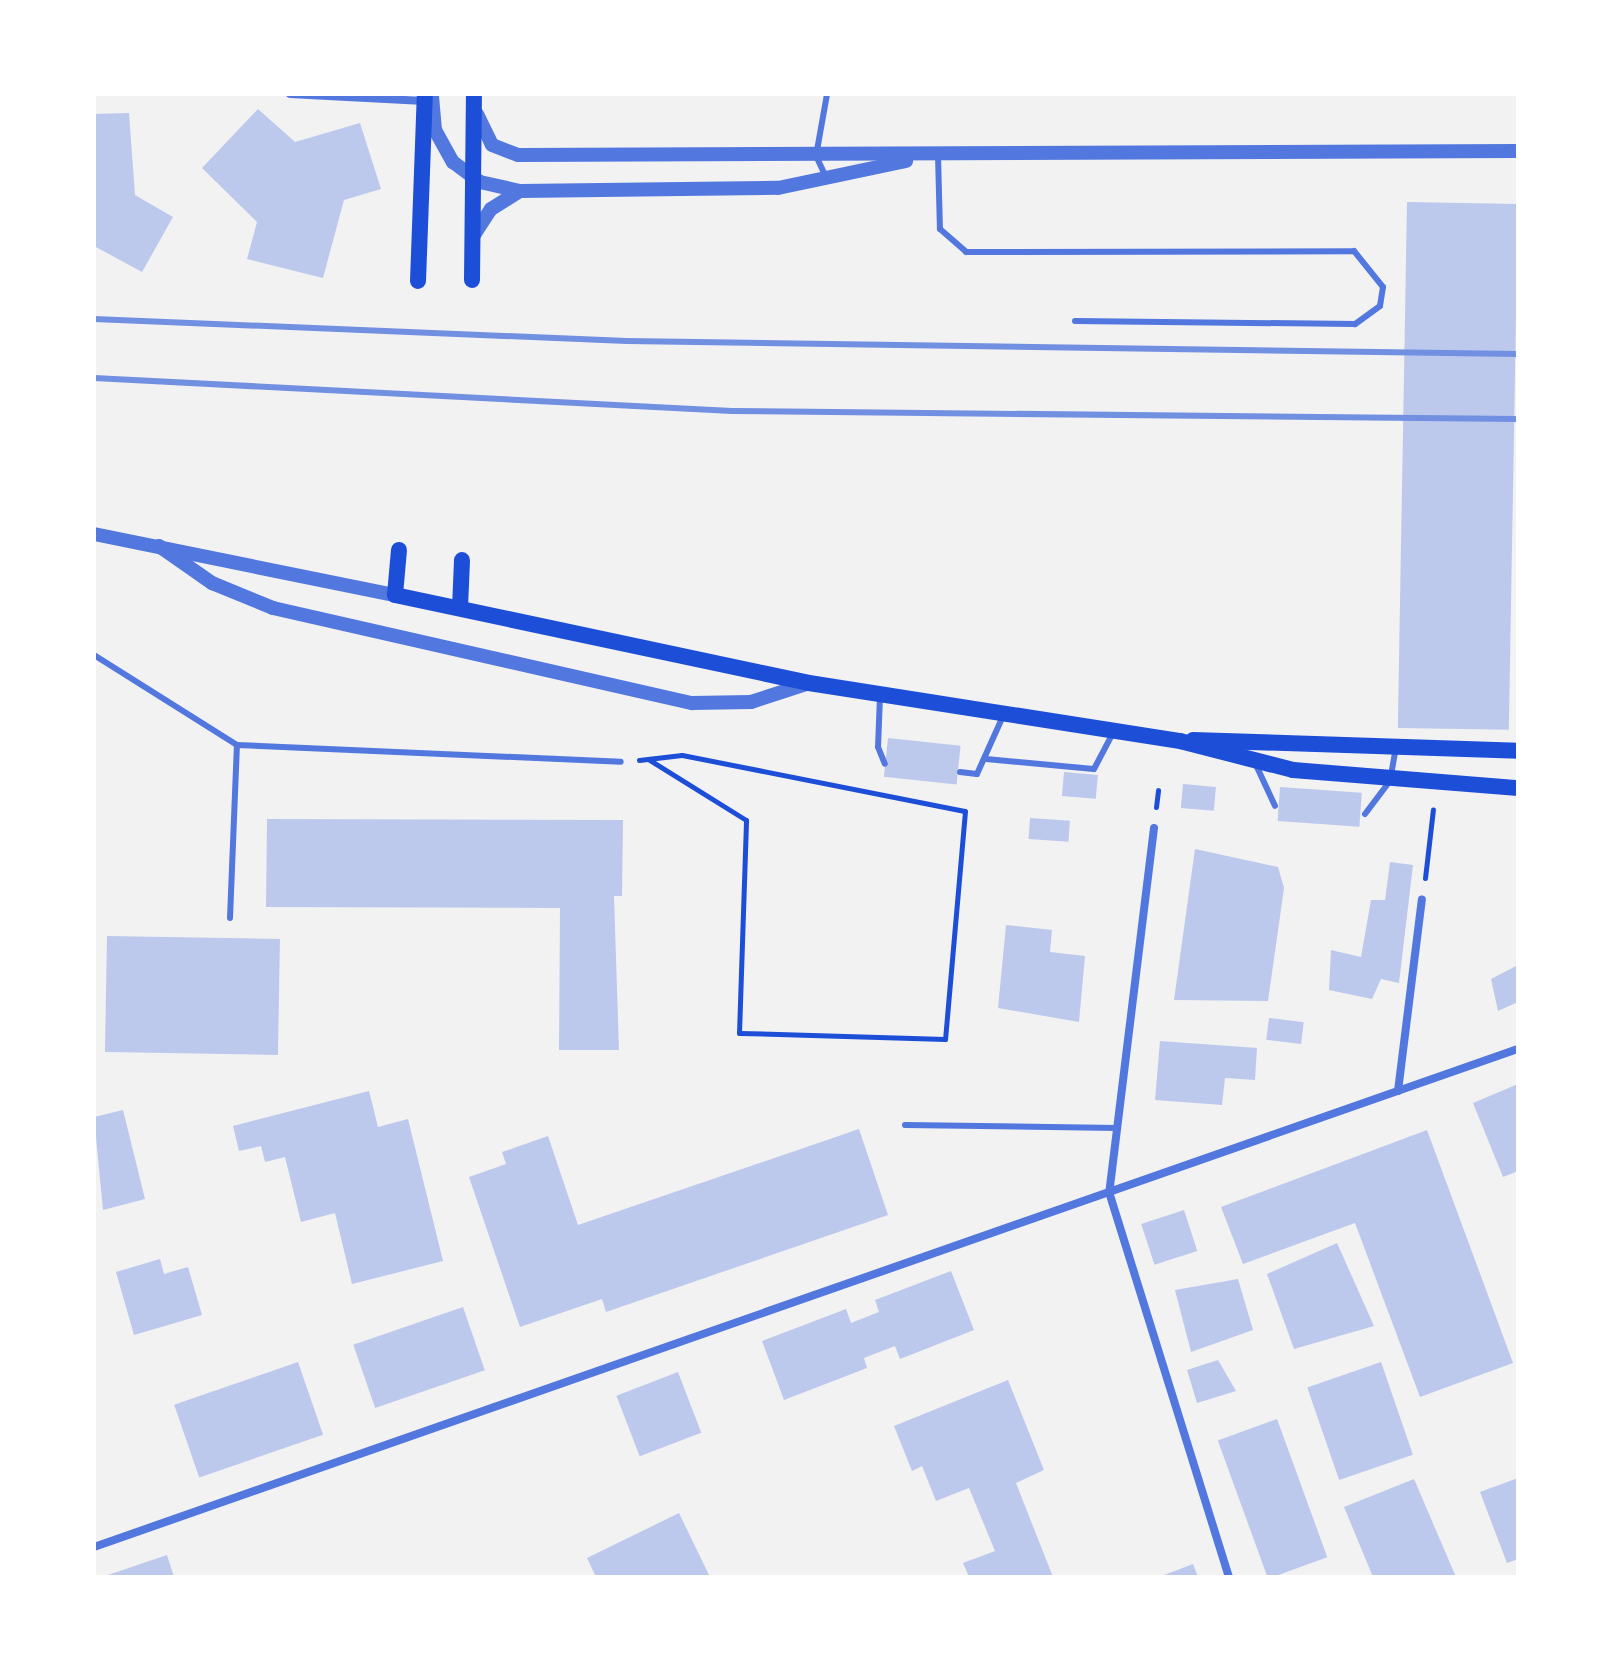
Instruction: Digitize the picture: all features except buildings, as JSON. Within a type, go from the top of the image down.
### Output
[{"type":"main road","points":[[418,281],[427,96]]},
{"type":"main road","points":[[472,280],[474,99]]},
{"type":"main road","points":[[399,550],[395,595],[809,683],[1180,741],[1255,762],[1390,781],[1518,788]]},
{"type":"main road","points":[[460,608],[462,560]]},
{"type":"main road","points":[[1180,741],[1256,737],[1518,751]]},
{"type":"street","points":[[290,94],[427,96],[439,142],[473,179],[520,191],[778,188],[938,155]]},
{"type":"street","points":[[474,99],[487,140],[512,154],[816,156],[1518,151]]},
{"type":"street","points":[[474,235],[491,209],[520,191]]},
{"type":"street","points":[[94,534],[395,595]]},
{"type":"street","points":[[159,546],[212,583],[273,608],[692,703],[751,702],[809,683]]},
{"type":"street","points":[[1154,828],[1109,1192],[1229,1577]]},
{"type":"street","points":[[1398,1091],[1422,899]]},
{"type":"street","points":[[94,1547],[1518,1049]]},
{"type":"lane","points":[[826,178],[816,156],[827,94]]},
{"type":"lane","points":[[938,155],[940,229],[952,246],[1011,253],[1354,251],[1376,270],[1383,295],[1355,324],[1075,321]]},
{"type":"lane","points":[[94,655],[237,745],[621,762]]},
{"type":"lane","points":[[880,696],[878,747],[885,764]]},
{"type":"lane","points":[[960,772],[977,774],[1004,714]]},
{"type":"lane","points":[[986,759],[1094,769],[1115,731]]},
{"type":"lane","points":[[1256,737],[1255,762],[1275,806]]},
{"type":"lane","points":[[230,918],[237,745]]},
{"type":"lane","points":[[1365,814],[1390,781],[1396,746]]},
{"type":"lane","points":[[905,1125],[1117,1128]]},
{"type":"path","points":[[621,762],[682,755],[965,811],[945,1039],[739,1033],[746,820],[648,759]]},
{"type":"path","points":[[1422,899],[1433,809]]},
{"type":"railway","points":[[94,319],[627,341],[1518,354]]},
{"type":"railway","points":[[94,378],[732,411],[1518,419]]}]
